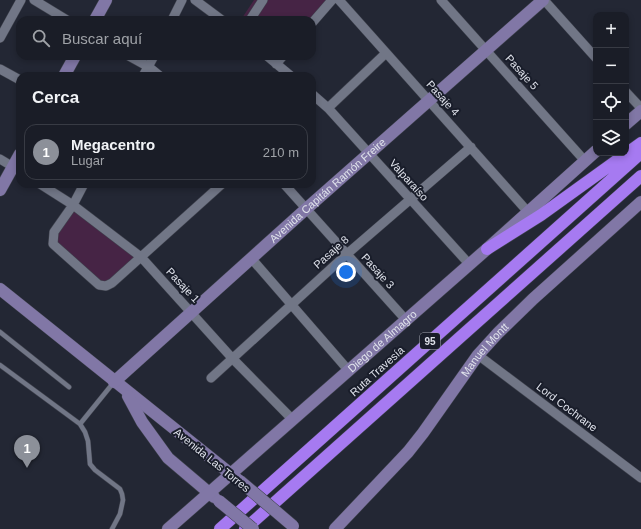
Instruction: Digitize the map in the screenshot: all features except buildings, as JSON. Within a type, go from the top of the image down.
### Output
[{"type":"highway","points":[[488,249],[546,212],[641,143]]},
{"type":"highway","name":"Ruta Travesía","points":[[220,529],[641,153]]},
{"type":"highway","name":"95","points":[[246,529],[641,176]]},
{"type":"main road","points":[[97,16],[106,0]]},
{"type":"main road","name":"Avenida Capitán Ramón Freire","points":[[114,382],[191,311],[544,0]]},
{"type":"main road","points":[[66,72],[73,60]]},
{"type":"main road","points":[[629,121],[641,110]]},
{"type":"main road","name":"Diego de Almagro","points":[[168,529],[209,493],[235,478],[293,420],[470,265],[593,154]]},
{"type":"main road","points":[[0,190],[16,169]]},
{"type":"main road","name":"Manuel Montt","points":[[335,529],[408,452],[478,355],[498,333],[533,299],[641,202]]},
{"type":"main road","name":"Avenida Las Torres","points":[[0,289],[295,527]]},
{"type":"main road","name":"Avenida Las Torres","points":[[126,392],[142,422],[168,458],[253,529]]},
{"type":"main road","name":"Manuel Montt","points":[[327,529],[348,514]]},
{"type":"street","points":[[0,38],[21,0]]},
{"type":"street","points":[[34,0],[60,16]]},
{"type":"street","points":[[174,16],[182,0]]},
{"type":"street","points":[[195,0],[217,16]]},
{"type":"street","points":[[253,16],[263,0]]},
{"type":"street","points":[[316,18],[332,0]]},
{"type":"street","name":"Pasaje 4","points":[[339,0],[528,212]]},
{"type":"street","name":"Pasaje 5","points":[[441,0],[585,161]]},
{"type":"street","points":[[544,0],[593,55]]},
{"type":"street","points":[[328,108],[386,53]]},
{"type":"street","points":[[136,60],[155,72]]},
{"type":"street","points":[[146,72],[152,60]]},
{"type":"street","points":[[272,60],[285,72]]},
{"type":"street","points":[[276,64],[280,60]]},
{"type":"street","points":[[0,69],[16,78]]},
{"type":"street","points":[[629,96],[641,110]]},
{"type":"street","name":"Valparaíso","points":[[316,100],[328,108],[470,265]]},
{"type":"street","name":"Pasaje 8","points":[[211,378],[347,254],[470,147]]},
{"type":"street","points":[[0,159],[16,169]]},
{"type":"street","name":"Pasaje 1","points":[[46,188],[73,205],[140,257],[191,311],[232,358],[293,420]]},
{"type":"street","points":[[82,188],[73,205],[54,232],[53,244],[99,285],[106,286],[112,283],[218,188]]},
{"type":"street","name":"Pasaje 3","points":[[288,188],[406,320]]},
{"type":"street","points":[[251,258],[349,371]]},
{"type":"street","name":"Lord Cochrane","points":[[478,355],[641,478]]},
{"type":"lane","points":[[0,332],[69,387]]},
{"type":"lane","points":[[0,365],[80,424],[88,441],[90,464],[95,470],[120,489],[122,494],[123,500],[120,514],[112,529]]},
{"type":"lane","points":[[80,424],[114,382]]},
{"type":"shaded area","points":[[254,0],[327,0],[313,16],[243,16]]},
{"type":"shaded area","points":[[73,205],[141,257],[106,286],[53,244],[54,232]]},
{"type":"place","name":"Megacentro","points":[[27,468]]}]
